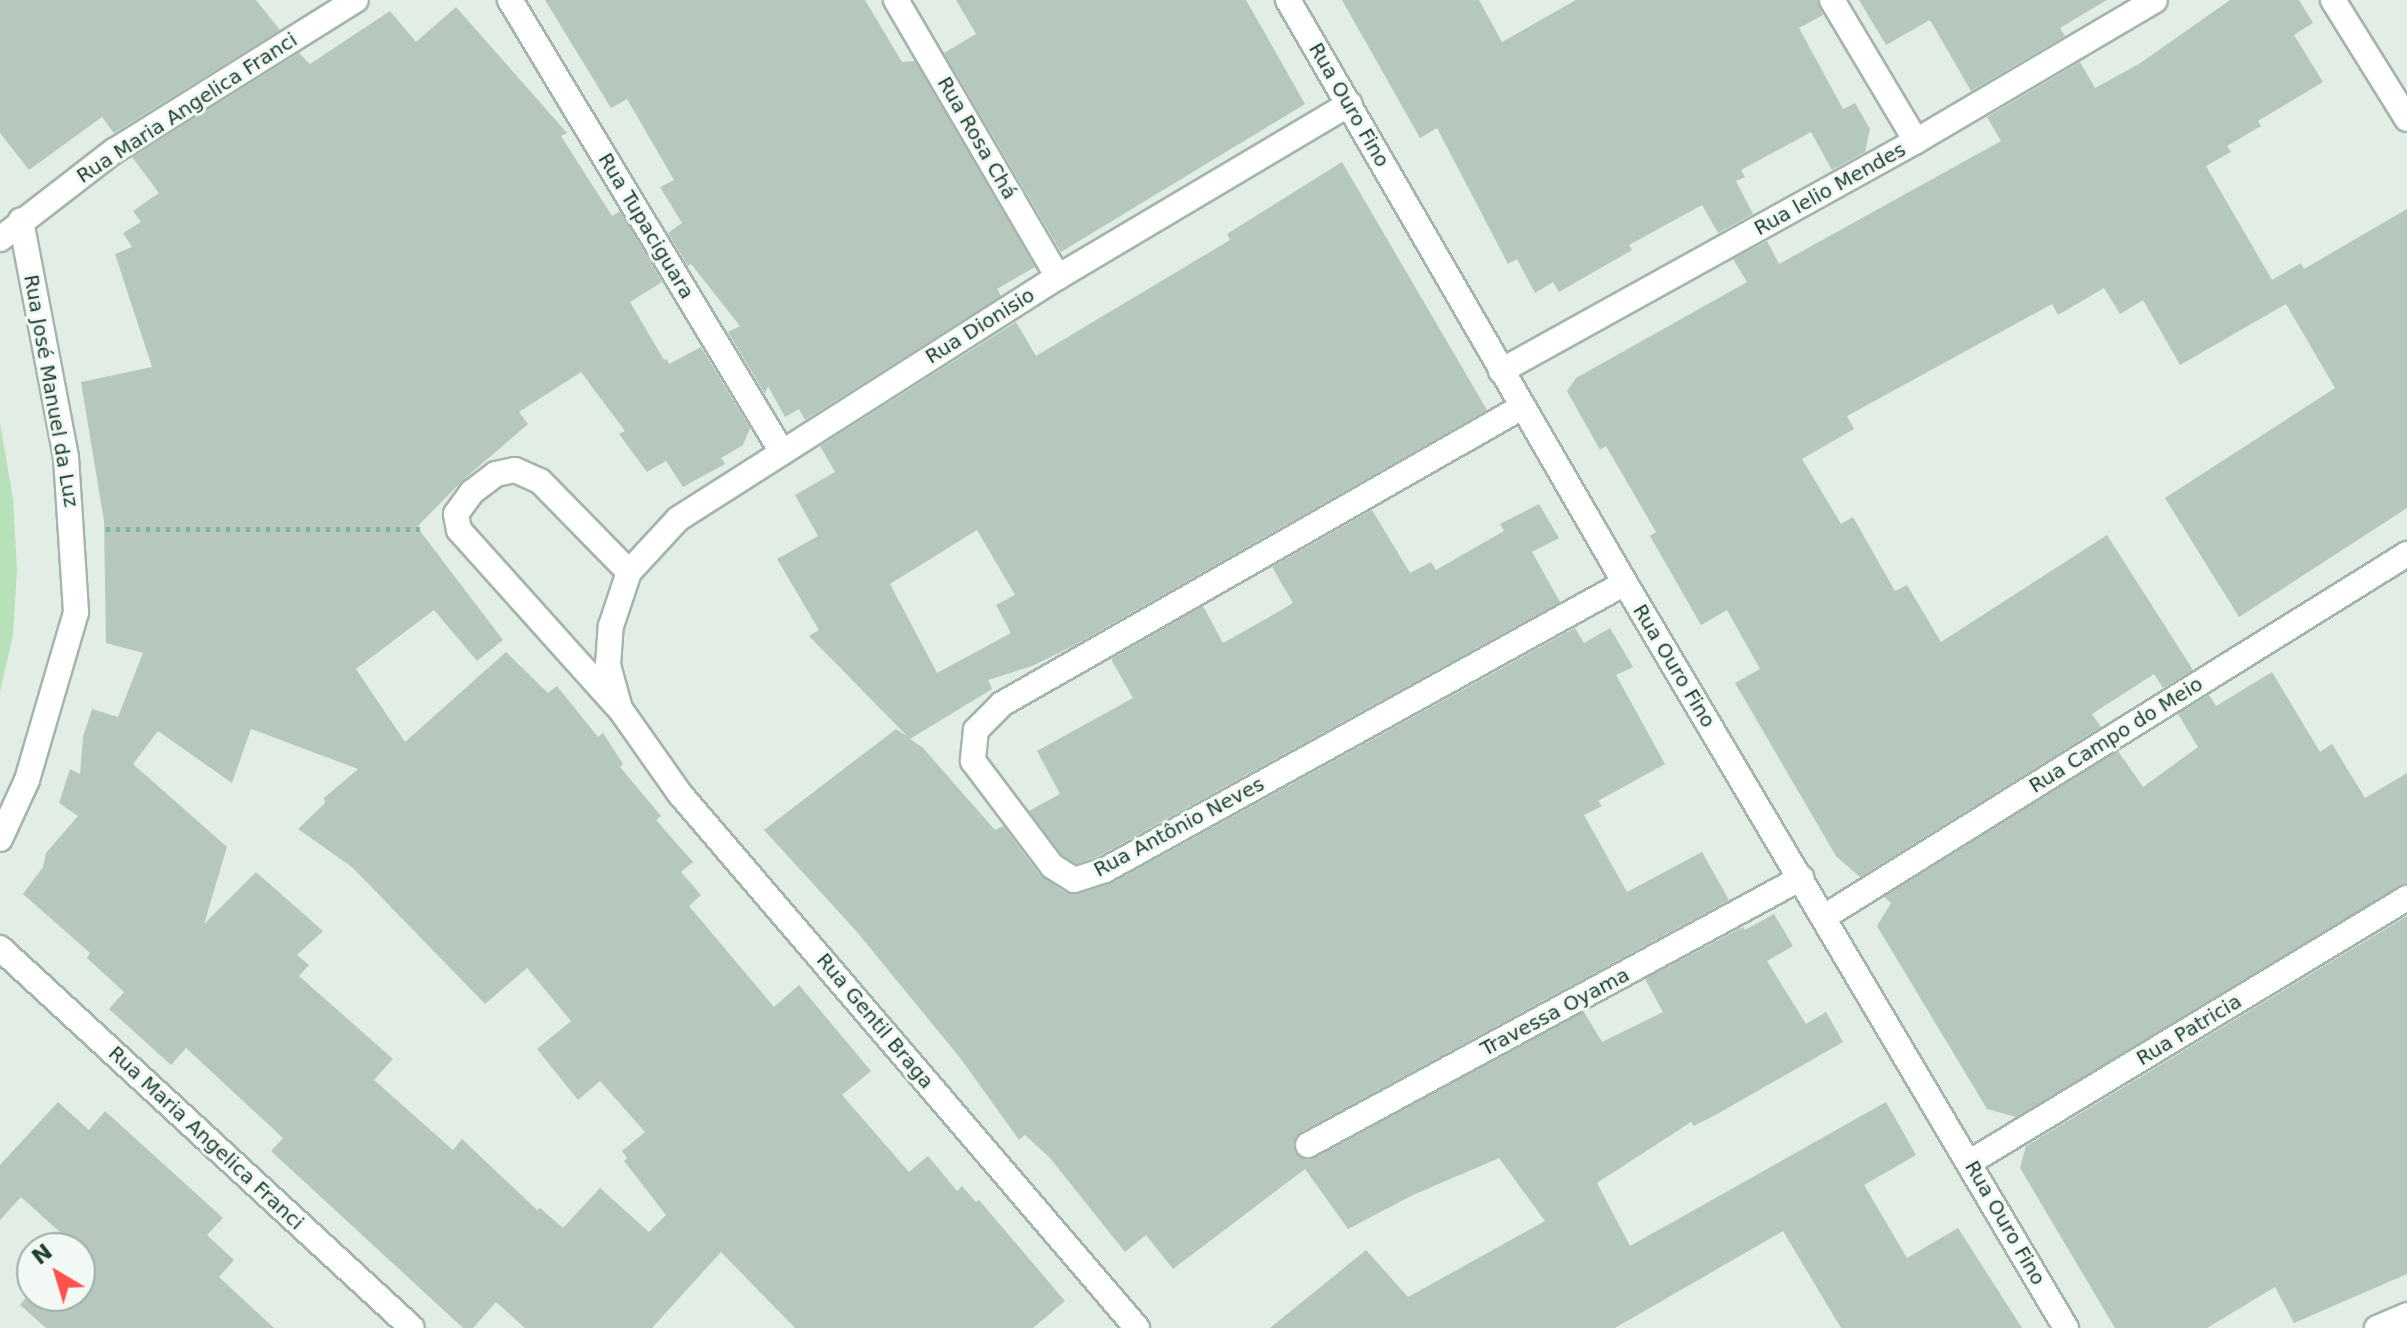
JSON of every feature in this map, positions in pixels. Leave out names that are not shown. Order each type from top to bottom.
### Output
[{"type":"street","name":"Rua Maria Angelica Franci","points":[[0,239],[114,151],[356,0]]},
{"type":"street","name":"Rua Tupaciguara","points":[[510,0],[782,452]]},
{"type":"street","name":"Rua Rosa Chá","points":[[896,0],[1058,277]]},
{"type":"street","name":"Rua Ouro Fino","points":[[1288,0],[1625,583],[2066,1328]]},
{"type":"street","points":[[1832,0],[1916,141]]},
{"type":"street","name":"Rua lelio Mendes","points":[[1501,371],[1916,141],[2155,0]]},
{"type":"street","points":[[2333,0],[2407,119]]},
{"type":"street","name":"Rua Dionisio","points":[[629,572],[678,519],[1058,277],[1349,104]]},
{"type":"street","name":"Rua José Manuel da Luz","points":[[0,839],[27,780],[76,612],[66,457],[21,220]]},
{"type":"street","name":"Rua Antônio Neves","points":[[1522,407],[1002,704],[976,730],[973,761],[1052,866],[1074,880],[1105,870],[1625,583]]},
{"type":"street","points":[[459,530],[456,514],[472,492],[496,474],[515,470],[540,481],[629,572]]},
{"type":"street","name":"Rua Gentil Braga","points":[[459,530],[620,709],[680,794],[1137,1328]]},
{"type":"street","name":"Rua Campo do Meio","points":[[1824,917],[2407,554]]},
{"type":"street","name":"Rua Gentil Braga","points":[[620,709],[608,665],[611,626],[629,572]]},
{"type":"street","name":"Travessa Oyama","points":[[1308,1145],[1801,878]]},
{"type":"street","name":"Rua Patricia","points":[[1970,1162],[2407,898]]},
{"type":"street","name":"Rua Maria Angelica Franci","points":[[0,948],[412,1328]]},
{"type":"street","points":[[2377,1328],[2407,1315]]},
{"type":"path","points":[[73,529],[459,530]]},
{"type":"green space","points":[[0,423],[13,499],[17,570],[13,635],[0,692]]},
{"type":"building","points":[[0,0],[256,0],[280,30],[114,133],[102,117],[29,170],[0,133]]},
{"type":"building","points":[[545,0],[865,0],[902,62],[915,61],[1035,267],[997,289],[1001,296],[805,420],[799,409],[785,417],[768,386],[765,394],[728,332],[740,326],[691,264],[688,266],[668,233],[682,223],[660,187],[674,180],[627,99],[611,108]]},
{"type":"building","points":[[956,0],[1246,0],[1305,104],[1061,252],[944,53],[976,34]]},
{"type":"building","points":[[1342,0],[1479,0],[1502,42],[1576,0],[1817,0],[1823,15],[1799,28],[1843,109],[1855,103],[1870,129],[1865,152],[1832,170],[1811,132],[1741,170],[1745,177],[1736,181],[1753,214],[1718,233],[1702,205],[1629,245],[1632,250],[1559,292],[1553,282],[1535,293],[1517,259],[1508,264],[1437,128],[1420,138]]},
{"type":"building","points":[[1859,0],[2107,0],[2060,28],[2065,36],[1971,91],[1930,20],[1886,45]]},
{"type":"building","points":[[2230,0],[2299,0],[2313,23],[2294,35],[2323,82],[2258,121],[2261,126],[2227,146],[2231,152],[2206,166],[2272,280],[2301,263],[2304,269],[2407,209],[2407,508],[2239,617],[2165,498],[2335,388],[2286,304],[2180,365],[2143,300],[2120,314],[2104,288],[2058,315],[2052,304],[1847,416],[1854,429],[1802,459],[1841,524],[1853,517],[1895,591],[1907,585],[1941,642],[2107,535],[2193,670],[2163,688],[2154,674],[2092,714],[2101,727],[1860,877],[1836,856],[1735,683],[1760,669],[1727,610],[1701,625],[1650,536],[1656,532],[1606,446],[1600,450],[1567,391],[1576,378],[1747,282],[1733,259],[1767,241],[1779,264],[2001,141],[1987,117],[2080,62],[2095,88],[2139,64]]},
{"type":"building","points":[[456,7],[567,133],[561,136],[612,216],[620,211],[662,282],[630,302],[664,360],[667,359],[669,364],[701,347],[750,428],[743,445],[721,458],[725,464],[683,487],[666,461],[647,472],[619,434],[625,431],[581,372],[519,412],[528,424],[463,480],[417,527],[503,640],[477,661],[434,610],[356,669],[405,742],[506,652],[548,693],[557,686],[598,737],[603,733],[623,764],[620,767],[661,816],[656,820],[693,862],[681,872],[701,895],[689,906],[774,1007],[799,985],[871,1071],[842,1095],[909,1172],[928,1156],[957,1191],[962,1186],[976,1202],[979,1200],[1065,1301],[1033,1328],[795,1328],[721,1252],[652,1328],[525,1328],[496,1302],[473,1328],[463,1328],[271,1151],[283,1138],[186,1048],[171,1065],[109,1009],[124,992],[87,958],[90,953],[23,894],[43,867],[46,853],[78,816],[59,803],[70,769],[80,774],[83,737],[92,709],[118,717],[143,653],[106,643],[104,521],[81,382],[152,367],[115,254],[132,247],[123,233],[141,222],[133,211],[159,193],[132,157],[299,53],[310,64],[390,11],[416,42]],"holes":[[[251,729],[358,769],[324,798],[325,803],[298,829],[352,867],[485,1004],[527,968],[571,1021],[537,1049],[578,1100],[600,1081],[645,1132],[622,1151],[627,1158],[624,1161],[666,1215],[649,1232],[600,1188],[563,1228],[540,1208],[537,1210],[462,1139],[453,1150],[374,1080],[393,1059],[299,976],[309,965],[297,955],[323,931],[256,872],[204,924],[227,847],[133,764],[158,731],[232,783]]]},
{"type":"building","points":[[1342,162],[1487,410],[1073,646],[1032,666],[988,680],[992,689],[910,739],[923,748],[995,830],[1003,826],[1040,875],[1066,893],[1078,894],[1112,883],[1575,628],[1584,643],[1610,628],[1633,667],[1616,675],[1665,764],[1598,801],[1602,806],[1584,815],[1627,892],[1702,852],[1729,900],[1301,1132],[1293,1144],[1295,1153],[1307,1160],[1315,1158],[1584,1012],[1602,1042],[1663,1012],[1645,979],[1774,914],[1793,946],[1767,961],[1806,1024],[1826,1012],[1843,1042],[1719,1113],[1694,1126],[1691,1122],[1597,1183],[1630,1246],[1886,1102],[1916,1155],[1864,1185],[1907,1258],[1958,1228],[2022,1328],[1841,1328],[1783,1231],[1615,1328],[1270,1328],[1366,1250],[1408,1297],[1545,1221],[1499,1158],[1413,1195],[1348,1229],[1305,1169],[1173,1269],[1146,1235],[1125,1252],[1050,1158],[1025,1135],[1019,1140],[961,1059],[857,932],[764,830],[896,729],[908,737],[809,636],[819,630],[777,559],[818,536],[795,495],[835,472],[820,446],[1016,322],[1036,356],[1230,240],[1227,234]],"holes":[[[977,530],[1015,595],[996,605],[1011,633],[937,673],[890,584]]]},
{"type":"building","points":[[1539,504],[1559,538],[1532,552],[1560,602],[1099,856],[1076,864],[1062,855],[1029,811],[1060,794],[1037,751],[1133,698],[1111,659],[1203,606],[1223,643],[1257,624],[1293,603],[1272,567],[1372,510],[1410,573],[1431,562],[1436,570],[1504,531],[1500,524]]},
{"type":"building","points":[[2272,672],[2320,752],[2332,744],[2365,798],[2407,773],[2407,883],[2016,1117],[1987,1109],[1877,926],[1891,903],[1884,897],[2118,751],[2143,787],[2198,747],[2178,714],[2209,695],[2216,706]]},
{"type":"building","points":[[2407,916],[2407,1274],[2294,1323],[2275,1287],[2207,1328],[2115,1328],[2020,1168],[2026,1146]]},
{"type":"building","points":[[58,1102],[89,1130],[105,1111],[223,1218],[207,1235],[234,1260],[219,1277],[274,1328],[46,1328],[28,1312],[96,1312],[96,1232],[60,1232],[21,1197],[0,1220],[0,1165]]}]
